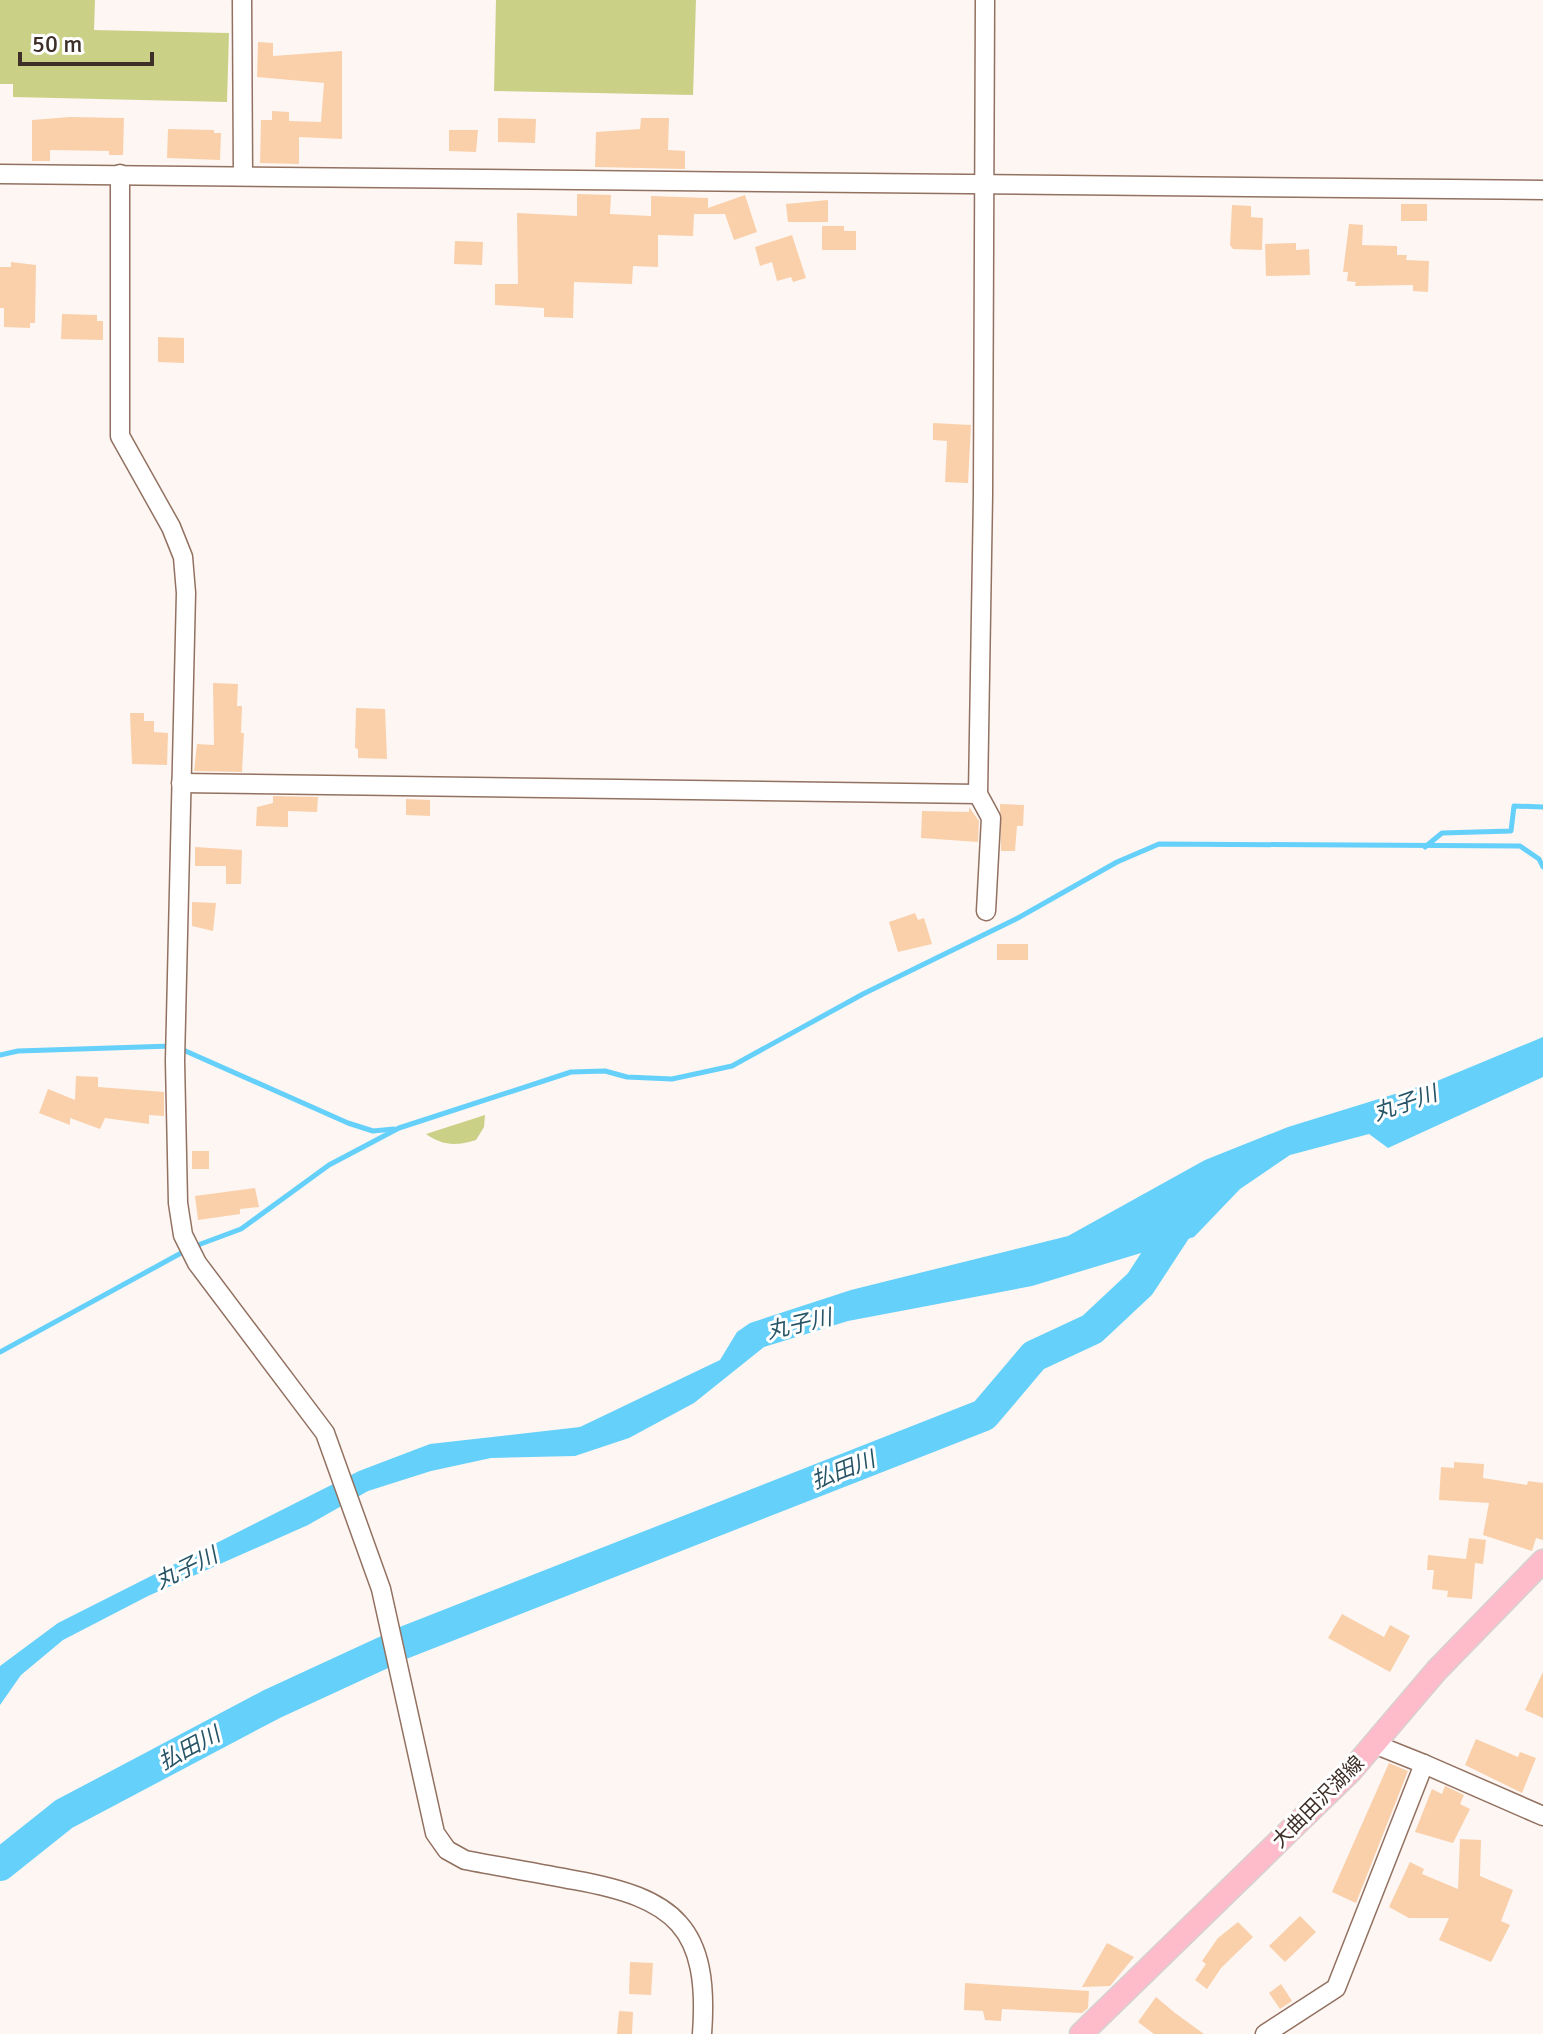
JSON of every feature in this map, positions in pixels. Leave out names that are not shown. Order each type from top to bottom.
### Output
[{"type":"main road","name":"大曲田沢湖線","points":[[1081,2034],[1351,1771],[1437,1670],[1543,1561]]},
{"type":"street","points":[[242,0],[243,176]]},
{"type":"street","points":[[985,0],[978,794],[991,818],[986,911]]},
{"type":"street","points":[[0,174],[1543,190]]},
{"type":"street","points":[[120,174],[120,436],[171,527],[183,557],[186,593],[175,1059],[178,1203],[183,1235],[197,1263],[325,1433],[381,1589],[435,1833],[447,1850],[465,1860],[611,1887],[648,1898],[671,1914],[687,1933],[700,1963],[702,2034]]},
{"type":"street","points":[[181,783],[978,794]]},
{"type":"street","points":[[1521,1582],[1543,1576]]},
{"type":"street","points":[[1374,1744],[1543,1816]]},
{"type":"street","points":[[1265,2034],[1336,1988],[1424,1764]]},
{"type":"green space","points":[[0,0],[95,0],[94,30],[229,33],[227,102],[13,97],[13,84],[0,84]]},
{"type":"green space","points":[[496,0],[696,0],[693,95],[494,91]]},
{"type":"green space","points":[[485,1115],[484,1127],[476,1140],[450,1144],[426,1134]]},
{"type":"water","name":"丸子川","points":[[1543,1037],[1543,1077],[1388,1148],[1369,1134],[1290,1155],[1240,1189],[1194,1237],[1032,1286],[848,1321],[764,1347],[694,1403],[629,1438],[575,1456],[491,1458],[431,1471],[368,1491],[308,1525],[148,1596],[63,1640],[21,1675],[0,1705],[0,1666],[58,1623],[359,1471],[430,1444],[580,1427],[720,1360],[737,1332],[750,1323],[851,1290],[1068,1236],[1205,1160],[1288,1127],[1437,1081]]},
{"type":"building","points":[[258,42],[273,43],[273,56],[342,51],[342,139],[299,137],[299,164],[260,163],[261,120],[272,120],[272,111],[289,112],[289,121],[321,122],[324,83],[257,77]]},
{"type":"building","points":[[124,118],[123,155],[109,155],[109,151],[50,150],[50,161],[32,161],[32,120]]},
{"type":"building","points":[[498,118],[536,119],[535,143],[498,142]]},
{"type":"building","points":[[641,118],[669,118],[668,150],[685,151],[685,169],[595,167],[596,132],[640,129]]},
{"type":"building","points":[[168,129],[214,130],[214,133],[221,133],[220,160],[167,158]]},
{"type":"building","points":[[449,130],[478,130],[476,152],[449,151]]},
{"type":"building","points":[[577,194],[611,195],[610,214],[651,216],[651,196],[708,198],[708,208],[745,195],[757,232],[734,240],[725,214],[694,214],[693,236],[658,235],[658,267],[633,266],[632,284],[574,282],[573,318],[544,317],[544,308],[495,305],[495,284],[518,284],[517,213],[577,216]]},
{"type":"building","points":[[828,200],[828,222],[788,222],[786,204]]},
{"type":"building","points":[[1401,204],[1427,204],[1427,221],[1401,221]]},
{"type":"building","points":[[1232,205],[1251,206],[1251,217],[1263,218],[1262,250],[1233,249],[1230,245]]},
{"type":"building","points":[[1349,224],[1363,225],[1362,245],[1397,246],[1397,255],[1407,255],[1406,260],[1429,261],[1428,292],[1413,291],[1413,285],[1355,286],[1356,282],[1347,281],[1348,272],[1343,272]]},
{"type":"building","points":[[822,226],[844,226],[844,231],[856,231],[856,250],[822,250]]},
{"type":"building","points":[[792,235],[806,278],[793,282],[791,277],[777,281],[772,262],[760,266],[755,247]]},
{"type":"building","points":[[455,241],[483,242],[482,265],[454,264]]},
{"type":"building","points":[[1296,243],[1296,250],[1309,249],[1310,275],[1266,276],[1265,244]]},
{"type":"building","points":[[11,262],[36,265],[35,323],[30,323],[30,328],[4,327],[4,308],[0,308],[0,267],[11,267]]},
{"type":"building","points":[[62,314],[97,315],[97,321],[103,321],[103,340],[61,339]]},
{"type":"building","points":[[158,337],[184,338],[184,363],[158,362]]},
{"type":"building","points":[[933,423],[971,425],[968,483],[945,482],[947,441],[933,440]]},
{"type":"building","points":[[213,683],[238,684],[237,706],[242,706],[241,733],[244,733],[242,772],[194,771],[197,744],[214,745]]},
{"type":"building","points":[[356,708],[385,709],[387,759],[358,758],[358,749],[355,748]]},
{"type":"building","points":[[130,713],[144,713],[144,721],[154,721],[154,732],[168,733],[167,765],[132,764]]},
{"type":"building","points":[[273,796],[318,797],[317,812],[288,811],[288,827],[256,826],[257,807],[273,803]]},
{"type":"building","points":[[406,799],[430,800],[430,816],[406,815]]},
{"type":"building","points":[[1000,804],[1024,805],[1023,826],[1017,826],[1015,851],[1001,851]]},
{"type":"building","points":[[969,807],[979,821],[978,842],[921,838],[922,811],[969,812]]},
{"type":"building","points":[[195,847],[242,850],[241,884],[226,884],[226,866],[195,866]]},
{"type":"building","points":[[192,902],[216,903],[213,931],[192,926]]},
{"type":"building","points":[[915,913],[918,920],[924,918],[932,944],[898,952],[889,922]]},
{"type":"building","points":[[997,944],[1028,944],[1028,960],[997,960]]},
{"type":"building","points":[[76,1076],[98,1077],[98,1087],[164,1092],[164,1116],[149,1115],[149,1124],[105,1118],[100,1129],[70,1118],[70,1125],[39,1113],[48,1089],[75,1100]]},
{"type":"building","points":[[192,1151],[209,1151],[209,1169],[192,1169]]},
{"type":"building","points":[[255,1188],[259,1207],[240,1209],[240,1214],[198,1220],[195,1196]]},
{"type":"building","points":[[1454,1462],[1484,1464],[1483,1478],[1527,1485],[1528,1481],[1543,1483],[1543,1540],[1536,1538],[1532,1551],[1483,1535],[1489,1503],[1439,1500],[1441,1467],[1454,1468]]},
{"type":"building","points":[[1469,1538],[1486,1540],[1483,1564],[1475,1563],[1472,1599],[1447,1597],[1448,1591],[1432,1589],[1434,1570],[1427,1570],[1428,1555],[1466,1559]]},
{"type":"building","points":[[1342,1614],[1384,1637],[1390,1625],[1410,1636],[1390,1672],[1328,1638]]},
{"type":"building","points":[[1543,1672],[1543,1718],[1525,1710]]},
{"type":"building","points":[[1476,1739],[1518,1757],[1520,1752],[1536,1758],[1522,1793],[1465,1765]]},
{"type":"building","points":[[1389,1763],[1408,1771],[1356,1903],[1332,1892]]},
{"type":"building","points":[[1445,1786],[1464,1795],[1460,1804],[1470,1809],[1453,1843],[1415,1832],[1432,1789],[1442,1794]]},
{"type":"building","points":[[1460,1839],[1481,1840],[1480,1876],[1513,1890],[1501,1921],[1510,1925],[1491,1962],[1439,1940],[1449,1918],[1409,1918],[1389,1907],[1410,1862],[1424,1869],[1422,1874],[1458,1889]]},
{"type":"building","points":[[1300,1916],[1316,1932],[1285,1962],[1269,1946]]},
{"type":"building","points":[[1238,1922],[1253,1937],[1221,1968],[1207,1989],[1195,1980],[1206,1964],[1202,1961],[1218,1938]]},
{"type":"building","points":[[1107,1943],[1134,1957],[1110,1986],[1082,1987]]},
{"type":"building","points":[[630,1962],[653,1963],[651,1995],[629,1994]]},
{"type":"building","points":[[965,1983],[1089,1991],[1088,2008],[1082,2013],[1002,2009],[1001,2021],[985,2020],[983,2011],[964,2010]]},
{"type":"building","points":[[1281,1984],[1292,2001],[1280,2009],[1269,1993]]},
{"type":"building","points":[[1156,1997],[1204,2034],[1154,2034],[1138,2022]]},
{"type":"building","points":[[619,2011],[633,2012],[632,2034],[617,2034]]},
{"type":"waterway","points":[[1425,847],[1442,833],[1511,831],[1514,806],[1543,807]]},
{"type":"waterway","points":[[198,1245],[241,1229],[329,1165],[399,1128],[571,1072],[605,1071],[627,1077],[672,1079],[732,1066],[863,994],[1016,919],[1117,862],[1159,844],[1520,846],[1539,859],[1543,867]]},
{"type":"waterway","points":[[0,1055],[18,1051],[172,1046]]},
{"type":"waterway","points":[[181,1049],[348,1123],[373,1131],[394,1129]]},
{"type":"waterway","name":"払田川","points":[[403,1643],[984,1415],[1034,1356],[1092,1329],[1140,1284],[1189,1209]]},
{"type":"waterway","points":[[0,1352],[183,1252]]},
{"type":"waterway","name":"払田川","points":[[0,1865],[64,1814],[272,1704],[389,1650]]}]
